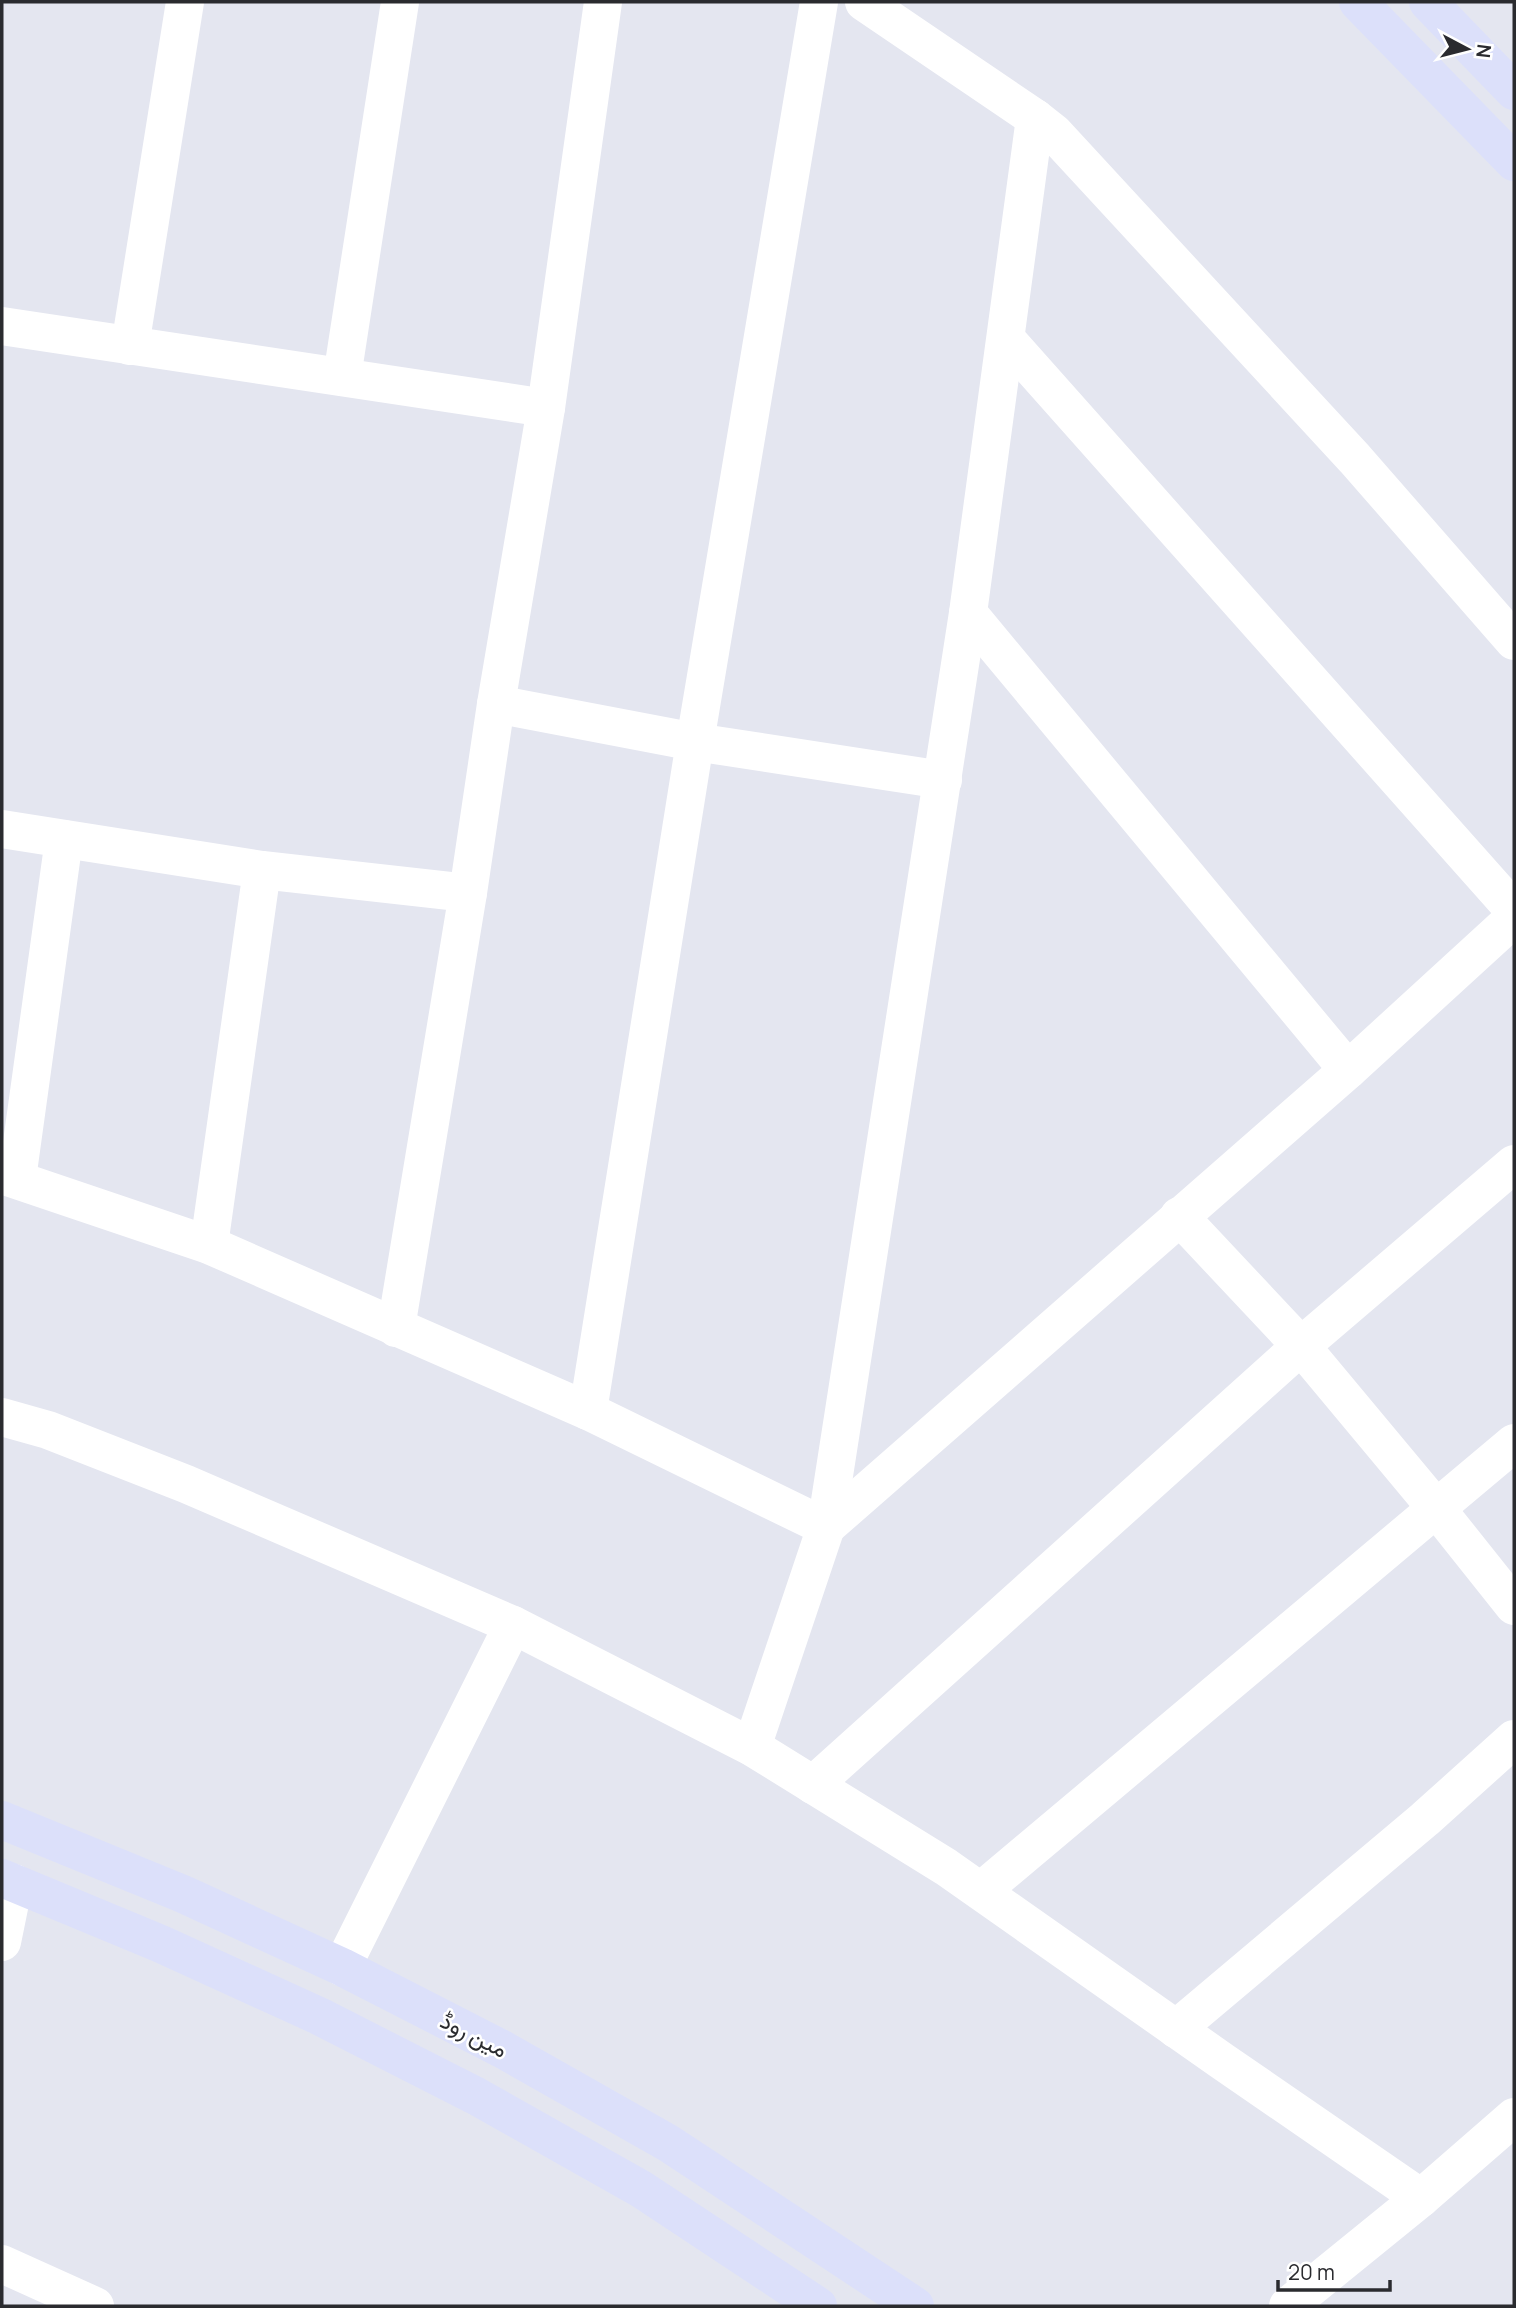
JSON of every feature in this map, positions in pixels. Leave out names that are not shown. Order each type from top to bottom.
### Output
[{"type":"main road","points":[[1358,2],[1514,162]]},
{"type":"main road","points":[[1428,2],[1512,86]]},
{"type":"main road","name":"مین روڈ","points":[[2,1821],[183,1894],[342,1967],[502,2049],[668,2143],[915,2306]]},
{"type":"main road","points":[[8,1881],[161,1944],[283,1999],[476,2096],[641,2189],[818,2306]]},
{"type":"street","points":[[130,346],[185,2]]},
{"type":"street","points":[[342,377],[400,2]]},
{"type":"street","points":[[396,1328],[468,893],[495,704],[546,408],[603,2]]},
{"type":"street","points":[[588,1411],[695,742],[819,2]]},
{"type":"street","points":[[864,2],[1054,133],[1345,449],[1514,641]]},
{"type":"street","points":[[751,1747],[826,1527],[968,613],[1035,118]]},
{"type":"street","points":[[2,326],[546,408]]},
{"type":"street","points":[[1006,339],[1514,910]]},
{"type":"street","points":[[968,613],[1348,1070]]},
{"type":"street","points":[[495,704],[695,742],[943,780]]},
{"type":"street","points":[[2,829],[262,870],[468,893]]},
{"type":"street","points":[[64,839],[9,1177],[209,1245],[588,1411],[826,1527]]},
{"type":"street","points":[[209,1245],[262,870]]},
{"type":"street","points":[[826,1527],[1348,1070],[1514,918]]},
{"type":"street","points":[[813,1785],[1301,1346],[1514,1164]]},
{"type":"street","points":[[1179,1216],[1301,1346],[1514,1606]]},
{"type":"street","points":[[2,1417],[48,1430],[186,1484],[513,1625],[751,1747],[946,1867],[1421,2198]]},
{"type":"street","points":[[981,1891],[1514,1443]]},
{"type":"street","points":[[342,1967],[513,1625]]},
{"type":"street","points":[[1176,2029],[1425,1819],[1514,1739]]},
{"type":"street","points":[[2,1942],[8,1881]]},
{"type":"street","points":[[1288,2306],[1421,2198],[1514,2117]]},
{"type":"street","points":[[2,2264],[95,2306]]}]
